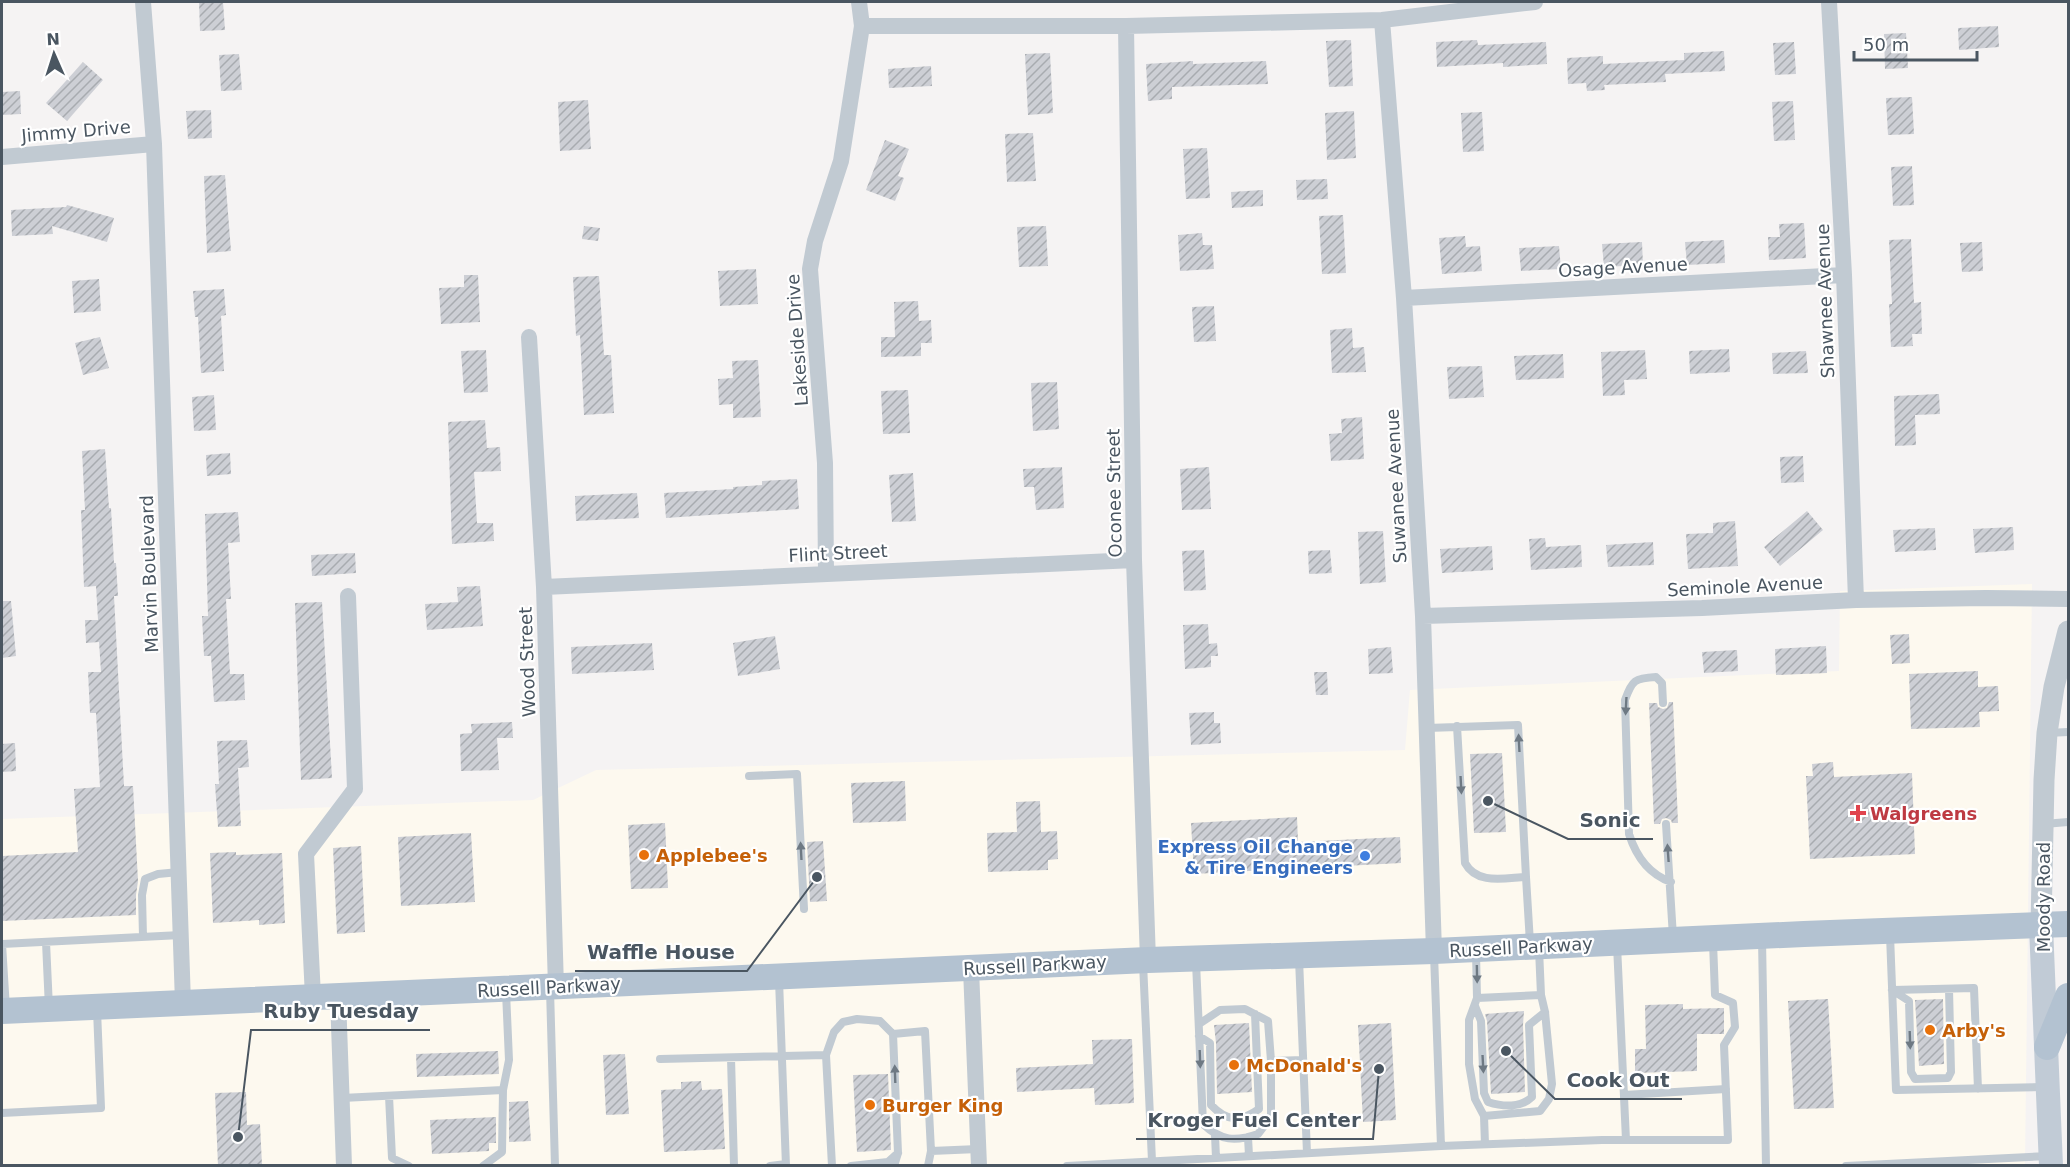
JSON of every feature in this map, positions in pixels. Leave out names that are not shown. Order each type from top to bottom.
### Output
[{"type":"main road","name":"Russell Parkway","points":[[4,1011],[1145,960],[1434,951],[2068,924]]},
{"type":"main road","name":"Moody Road","points":[[2041,926],[2051,1160]]},
{"type":"main road","points":[[2047,1047],[2068,996]]},
{"type":"street","name":"Marvin Boulevard","points":[[143,2],[154,144],[183,1003]]},
{"type":"street","name":"Lakeside Drive","points":[[826,573],[825,463],[810,269],[815,241],[841,161],[862,26],[859,2]]},
{"type":"street","points":[[862,26],[1126,26],[1382,20],[1536,2]]},
{"type":"street","name":"Shawnee Avenue","points":[[1829,2],[1844,275],[1856,600]]},
{"type":"street","name":"Suwanee Avenue","points":[[1382,20],[1404,298],[1423,616],[1434,951]]},
{"type":"street","name":"Oconee Street","points":[[1126,26],[1134,560],[1145,960]]},
{"type":"street","name":"Jimmy Drive","points":[[2,157],[154,144]]},
{"type":"street","name":"Osage Avenue","points":[[1404,298],[1844,275]]},
{"type":"street","name":"Wood Street","points":[[529,337],[544,587],[553,987]]},
{"type":"street","name":"Flint Street","points":[[544,587],[1134,560]]},
{"type":"street","points":[[344,1166],[342,1098],[325,997],[306,854],[355,789],[348,596]]},
{"type":"street","name":"Seminole Avenue","points":[[1423,616],[1702,608],[1856,600],[2068,599]]},
{"type":"street","name":"Moody Road","points":[[2041,926],[2047,733],[2068,631]]},
{"type":"street","points":[[971,969],[979,1157]]},
{"type":"lane","points":[[1663,703],[1662,683],[1656,677],[1640,678],[1634,682],[1625,700],[1629,834],[1634,849],[1644,863],[1659,878],[1671,882]]},
{"type":"lane","points":[[1426,728],[1518,725],[1526,877],[1545,1012],[1552,1084],[1549,1099],[1540,1111],[1484,1116]]},
{"type":"lane","points":[[1457,726],[1465,863],[1477,876],[1490,879],[1526,877]]},
{"type":"lane","points":[[2047,733],[2068,732]]},
{"type":"lane","points":[[749,776],[797,774],[804,909]]},
{"type":"lane","points":[[2043,824],[2068,822]]},
{"type":"lane","points":[[1666,824],[1673,940]]},
{"type":"lane","points":[[144,937],[142,895],[145,879],[158,874],[179,872]]},
{"type":"lane","points":[[1890,931],[1896,1090],[2049,1087]]},
{"type":"lane","points":[[4,1011],[2,944],[181,935]]},
{"type":"lane","points":[[1761,936],[1767,1166]]},
{"type":"lane","points":[[1067,1166],[1485,1144],[1728,1140],[1724,1045],[1735,1027],[1733,1003],[1715,995],[1712,938]]},
{"type":"lane","points":[[46,942],[49,1009]]},
{"type":"lane","points":[[1617,943],[1626,1140]]},
{"type":"lane","points":[[1476,949],[1476,1002],[1481,1021],[1484,1093],[1488,1102],[1500,1106],[1526,1104],[1532,1097],[1529,1025],[1545,1012]]},
{"type":"lane","points":[[1434,951],[1441,1146]]},
{"type":"lane","points":[[1299,955],[1307,1153]]},
{"type":"lane","points":[[1196,958],[1203,1124],[1215,1135],[1235,1140],[1258,1134],[1271,1117],[1268,1021],[1245,1010],[1220,1010],[1199,1024]]},
{"type":"lane","points":[[1145,960],[1152,1161]]},
{"type":"lane","points":[[770,1166],[786,1165],[779,977]]},
{"type":"lane","points":[[553,987],[555,1166]]},
{"type":"lane","points":[[1893,990],[1974,988],[1978,1089]]},
{"type":"lane","points":[[483,1166],[502,1152],[503,1090],[509,1060],[506,989]]},
{"type":"lane","points":[[1893,990],[1909,1001],[1911,1072],[1915,1079],[1948,1078],[1951,1072],[1949,989]]},
{"type":"lane","points":[[1476,1002],[1541,995]]},
{"type":"lane","points":[[1476,1002],[1469,1020],[1469,1064],[1475,1099],[1484,1116],[1485,1144]]},
{"type":"lane","points":[[2,1113],[101,1108],[97,1007]]},
{"type":"lane","points":[[1199,1036],[1210,1043],[1211,1105],[1219,1113],[1235,1119],[1248,1117],[1259,1109],[1255,1014]]},
{"type":"lane","points":[[832,1166],[826,1055],[834,1032],[843,1022],[856,1019],[880,1021],[893,1034],[898,1153],[894,1166]]},
{"type":"lane","points":[[893,1034],[926,1031],[931,1150],[928,1166]]},
{"type":"lane","points":[[660,1059],[826,1055]]},
{"type":"lane","points":[[731,1058],[734,1166]]},
{"type":"lane","points":[[1271,1061],[1303,1060]]},
{"type":"lane","points":[[1624,1095],[1726,1089]]},
{"type":"lane","points":[[342,1098],[503,1090]]},
{"type":"lane","points":[[389,1096],[392,1158],[409,1166]]},
{"type":"lane","points":[[1215,1135],[1216,1158]]},
{"type":"lane","points":[[1248,1137],[1249,1156]]},
{"type":"lane","points":[[931,1150],[979,1157]]},
{"type":"lane","points":[[851,1166],[888,1162],[898,1153]]},
{"type":"lane","points":[[1846,1166],[2051,1160]]},
{"type":"shaded area","points":[[2032,584],[2025,1165],[2,1165],[2,819],[533,800],[596,770],[1405,750],[1410,690],[1839,671],[1840,591]]},
{"type":"building","points":[[199,2],[223,2],[225,30],[200,31]]},
{"type":"building","points":[[1998,26],[1999,47],[1959,50],[1958,28]]},
{"type":"building","points":[[1906,33],[1908,68],[1885,69],[1884,34]]},
{"type":"building","points":[[1351,40],[1353,86],[1329,87],[1326,41]]},
{"type":"building","points":[[1477,40],[1478,45],[1546,42],[1547,64],[1503,67],[1503,63],[1437,67],[1436,42]]},
{"type":"building","points":[[1794,42],[1796,74],[1775,75],[1773,43]]},
{"type":"building","points":[[1724,51],[1725,71],[1665,74],[1666,82],[1604,85],[1605,90],[1587,91],[1586,83],[1568,84],[1567,58],[1603,56],[1603,64],[1684,60],[1684,53]]},
{"type":"building","points":[[1050,53],[1053,113],[1028,115],[1025,54]]},
{"type":"building","points":[[239,54],[242,90],[221,91],[219,55]]},
{"type":"building","points":[[1193,61],[1193,64],[1266,61],[1268,84],[1172,87],[1172,99],[1148,101],[1146,64]]},
{"type":"building","points":[[83,62],[103,80],[67,121],[46,103]]},
{"type":"building","points":[[931,66],[932,86],[889,88],[888,69]]},
{"type":"building","points":[[20,91],[21,114],[2,115],[2,92]]},
{"type":"building","points":[[1912,97],[1914,134],[1888,135],[1886,98]]},
{"type":"building","points":[[588,100],[591,149],[560,151],[558,102]]},
{"type":"building","points":[[1793,101],[1795,140],[1774,141],[1772,102]]},
{"type":"building","points":[[211,110],[212,138],[188,139],[186,111]]},
{"type":"building","points":[[1354,111],[1356,158],[1327,160],[1325,113]]},
{"type":"building","points":[[1482,112],[1484,151],[1463,152],[1461,113]]},
{"type":"building","points":[[1033,133],[1036,181],[1007,182],[1005,134]]},
{"type":"building","points":[[885,140],[909,149],[898,176],[904,178],[895,201],[866,190]]},
{"type":"building","points":[[1207,148],[1210,198],[1186,199],[1183,149]]},
{"type":"building","points":[[1912,166],[1914,205],[1893,206],[1891,167]]},
{"type":"building","points":[[225,175],[231,251],[207,253],[204,176]]},
{"type":"building","points":[[1327,179],[1328,199],[1297,200],[1296,180]]},
{"type":"building","points":[[1263,190],[1263,206],[1232,208],[1231,192]]},
{"type":"building","points":[[67,205],[114,218],[107,242],[52,226],[53,234],[12,236],[11,210],[66,207]]},
{"type":"building","points":[[1343,215],[1346,273],[1322,274],[1319,216]]},
{"type":"building","points":[[1804,223],[1806,258],[1769,260],[1768,237],[1780,237],[1779,224]]},
{"type":"building","points":[[584,226],[600,228],[598,241],[582,239]]},
{"type":"building","points":[[1046,226],[1048,266],[1019,267],[1017,227]]},
{"type":"building","points":[[1202,233],[1203,245],[1212,245],[1214,269],[1180,271],[1178,235]]},
{"type":"building","points":[[1465,236],[1466,247],[1480,246],[1482,271],[1442,274],[1439,238]]},
{"type":"building","points":[[1911,239],[1914,303],[1921,302],[1922,334],[1912,334],[1913,346],[1891,347],[1889,304],[1892,304],[1889,240]]},
{"type":"building","points":[[1724,240],[1725,263],[1687,265],[1685,242]]},
{"type":"building","points":[[1642,242],[1643,265],[1604,267],[1602,244]]},
{"type":"building","points":[[1982,242],[1983,271],[1962,272],[1960,243]]},
{"type":"building","points":[[1559,246],[1561,269],[1521,271],[1519,248]]},
{"type":"building","points":[[756,269],[758,304],[720,306],[718,271]]},
{"type":"building","points":[[464,275],[478,275],[480,322],[441,324],[439,288],[464,287]]},
{"type":"building","points":[[599,276],[604,355],[611,355],[614,413],[584,415],[580,335],[576,336],[573,277]]},
{"type":"building","points":[[99,279],[101,311],[74,313],[72,281]]},
{"type":"building","points":[[224,289],[226,315],[221,316],[224,371],[201,373],[198,317],[195,317],[193,291]]},
{"type":"building","points":[[918,301],[919,321],[931,320],[932,343],[921,343],[921,356],[881,357],[881,337],[895,337],[894,302]]},
{"type":"building","points":[[1214,306],[1216,341],[1194,342],[1192,307]]},
{"type":"building","points":[[1352,328],[1353,348],[1364,347],[1366,372],[1332,373],[1330,330]]},
{"type":"building","points":[[100,337],[109,368],[83,375],[75,343]]},
{"type":"building","points":[[1729,349],[1730,372],[1690,374],[1689,351]]},
{"type":"building","points":[[486,350],[488,392],[464,393],[461,351]]},
{"type":"building","points":[[1645,350],[1647,379],[1624,380],[1625,395],[1603,396],[1601,352]]},
{"type":"building","points":[[1806,351],[1808,373],[1773,374],[1772,353]]},
{"type":"building","points":[[1563,354],[1564,378],[1516,380],[1514,356]]},
{"type":"building","points":[[758,360],[761,417],[733,418],[733,404],[719,405],[718,379],[733,378],[732,361]]},
{"type":"building","points":[[1482,366],[1484,397],[1449,399],[1447,367]]},
{"type":"building","points":[[1057,382],[1059,429],[1033,431],[1031,383]]},
{"type":"building","points":[[908,390],[910,433],[883,434],[881,391]]},
{"type":"building","points":[[1939,394],[1940,414],[1915,415],[1916,445],[1895,446],[1894,396]]},
{"type":"building","points":[[214,395],[216,430],[194,431],[192,397]]},
{"type":"building","points":[[1362,417],[1364,459],[1331,461],[1329,434],[1342,433],[1341,419]]},
{"type":"building","points":[[485,420],[487,448],[500,447],[501,471],[474,472],[477,523],[493,523],[494,541],[452,544],[448,422]]},
{"type":"building","points":[[105,449],[118,596],[114,596],[124,786],[133,786],[138,881],[136,915],[2,921],[2,856],[78,852],[74,789],[100,787],[96,713],[90,713],[88,672],[101,672],[99,642],[86,643],[85,620],[98,620],[96,586],[84,587],[81,510],[85,510],[82,451]]},
{"type":"building","points":[[230,453],[231,474],[207,476],[206,455]]},
{"type":"building","points":[[1803,456],[1804,482],[1781,483],[1780,457]]},
{"type":"building","points":[[1062,467],[1064,508],[1036,510],[1034,487],[1024,487],[1023,469]]},
{"type":"building","points":[[1209,467],[1211,509],[1182,510],[1180,469]]},
{"type":"building","points":[[913,473],[916,521],[892,522],[889,475]]},
{"type":"building","points":[[797,479],[799,509],[666,518],[664,493],[733,489],[733,487],[762,485],[762,481]]},
{"type":"building","points":[[637,493],[639,518],[576,521],[575,496]]},
{"type":"building","points":[[1807,511],[1823,530],[1780,566],[1764,547]]},
{"type":"building","points":[[238,512],[240,542],[228,543],[231,599],[226,599],[230,674],[244,674],[245,700],[214,702],[211,656],[204,656],[202,616],[208,616],[205,514]]},
{"type":"building","points":[[1735,521],[1738,566],[1688,569],[1686,534],[1713,533],[1713,523]]},
{"type":"building","points":[[2013,527],[2014,550],[1975,553],[1973,529]]},
{"type":"building","points":[[1935,528],[1936,550],[1895,552],[1893,530]]},
{"type":"building","points":[[1383,531],[1386,582],[1360,584],[1358,532]]},
{"type":"building","points":[[1545,538],[1546,547],[1581,545],[1582,567],[1531,570],[1529,539]]},
{"type":"building","points":[[1653,542],[1654,565],[1608,567],[1606,545]]},
{"type":"building","points":[[1492,546],[1493,570],[1442,573],[1440,549]]},
{"type":"building","points":[[1204,550],[1206,590],[1184,591],[1182,551]]},
{"type":"building","points":[[1330,550],[1332,573],[1309,574],[1308,551]]},
{"type":"building","points":[[355,553],[356,573],[312,576],[311,555]]},
{"type":"building","points":[[480,586],[483,626],[427,630],[425,604],[458,602],[457,587]]},
{"type":"building","points":[[2,601],[11,601],[16,656],[2,658]]},
{"type":"building","points":[[322,602],[332,778],[301,780],[295,603]]},
{"type":"building","points":[[1208,624],[1209,644],[1217,643],[1218,656],[1211,656],[1211,667],[1185,669],[1183,625]]},
{"type":"building","points":[[1909,634],[1910,663],[1892,664],[1890,635]]},
{"type":"building","points":[[775,636],[780,669],[738,676],[733,643]]},
{"type":"building","points":[[652,643],[654,670],[572,674],[571,647]]},
{"type":"building","points":[[1826,646],[1827,673],[1776,675],[1775,649]]},
{"type":"building","points":[[1391,647],[1393,673],[1369,674],[1368,649]]},
{"type":"building","points":[[1737,650],[1738,671],[1704,673],[1702,652]]},
{"type":"building","points":[[1978,671],[1978,687],[1998,686],[1999,711],[1979,712],[1980,727],[1911,729],[1909,674]]},
{"type":"building","points":[[1314,672],[1327,672],[1328,695],[1316,695]]},
{"type":"building","points":[[1669,702],[1673,702],[1678,823],[1672,823],[1666,818],[1662,819],[1660,824],[1654,824],[1649,703],[1657,703],[1658,707],[1663,709],[1667,708]]},
{"type":"building","points":[[1214,712],[1214,723],[1220,723],[1221,743],[1191,745],[1189,713]]},
{"type":"building","points":[[512,722],[513,738],[497,738],[499,770],[461,771],[460,734],[472,733],[471,724]]},
{"type":"building","points":[[247,740],[249,767],[238,768],[241,826],[218,827],[215,784],[219,784],[217,741]]},
{"type":"building","points":[[15,743],[16,771],[2,772],[2,744]]},
{"type":"building","points":[[1502,753],[1506,832],[1474,833],[1470,754]]},
{"type":"building","points":[[1833,762],[1834,777],[1912,773],[1915,854],[1810,859],[1806,776],[1813,776],[1812,764]]},
{"type":"building","points":[[905,781],[906,821],[853,823],[851,783]]},
{"type":"building","points":[[1040,801],[1041,832],[1057,831],[1058,859],[1048,860],[1048,870],[988,872],[987,833],[1017,832],[1016,802]]},
{"type":"building","points":[[1297,817],[1298,842],[1400,837],[1401,863],[1194,874],[1191,823]]},
{"type":"building","points":[[665,823],[668,888],[631,889],[628,825]]},
{"type":"building","points":[[471,833],[475,902],[401,906],[398,837]]},
{"type":"building","points":[[823,841],[827,901],[810,902],[807,842]]},
{"type":"building","points":[[361,846],[365,932],[337,934],[333,848]]},
{"type":"building","points":[[236,852],[236,855],[282,853],[285,923],[259,925],[259,920],[213,923],[210,853]]},
{"type":"building","points":[[1828,999],[1834,1108],[1794,1109],[1788,1001]]},
{"type":"building","points":[[1943,999],[1944,1064],[1919,1066],[1915,1000]]},
{"type":"building","points":[[1683,1004],[1683,1009],[1724,1008],[1724,1034],[1697,1034],[1697,1071],[1635,1073],[1635,1049],[1646,1049],[1645,1005]]},
{"type":"building","points":[[1524,1011],[1525,1092],[1491,1094],[1485,1014]]},
{"type":"building","points":[[1249,1023],[1252,1092],[1217,1094],[1214,1025]]},
{"type":"building","points":[[1391,1023],[1396,1120],[1363,1122],[1358,1025]]},
{"type":"building","points":[[1132,1039],[1134,1103],[1095,1105],[1094,1088],[1017,1092],[1016,1068],[1093,1064],[1092,1040]]},
{"type":"building","points":[[498,1051],[499,1074],[417,1077],[416,1054]]},
{"type":"building","points":[[625,1054],[629,1114],[606,1115],[603,1055]]},
{"type":"building","points":[[888,1074],[891,1150],[857,1152],[853,1075]]},
{"type":"building","points":[[701,1081],[702,1090],[722,1089],[725,1149],[664,1152],[661,1090],[681,1089],[681,1082]]},
{"type":"building","points":[[246,1092],[247,1125],[260,1124],[262,1165],[218,1166],[215,1093]]},
{"type":"building","points":[[528,1101],[531,1141],[509,1142],[509,1102]]},
{"type":"building","points":[[496,1117],[496,1143],[489,1143],[489,1151],[432,1154],[430,1120]]},
{"type":"place","name":"Sonic","points":[[1488,801]]},
{"type":"place","name":"Walgreens","points":[[1858,813]]},
{"type":"place","name":"Applebee's","points":[[644,855]]},
{"type":"place","name":"Express Oil Change & Tire Engineers","points":[[1365,856]]},
{"type":"place","name":"Waffle House","points":[[817,877]]},
{"type":"place","name":"Arby's","points":[[1930,1030]]},
{"type":"place","name":"Cook Out","points":[[1506,1051]]},
{"type":"place","name":"McDonald's","points":[[1234,1065]]},
{"type":"place","name":"Kroger Fuel Center","points":[[1379,1069]]},
{"type":"place","name":"Burger King","points":[[870,1105]]},
{"type":"place","name":"Ruby Tuesday","points":[[238,1137]]}]
